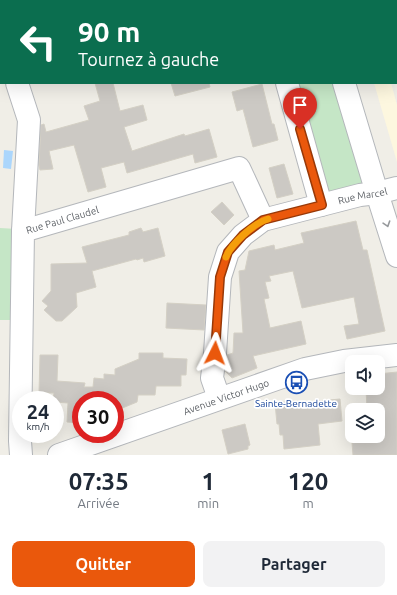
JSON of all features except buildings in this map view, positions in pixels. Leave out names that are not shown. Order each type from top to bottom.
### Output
[{"type":"street","points":[[17,84],[29,120],[23,231]]},
{"type":"street","points":[[287,84],[322,205]]},
{"type":"street","points":[[344,84],[387,190],[397,256]]},
{"type":"street","name":"Rue Paul Claudel","points":[[21,455],[23,231],[239,168],[263,220]]},
{"type":"street","name":"Rue Marcel","points":[[219,398],[212,378],[220,277],[228,252],[243,235],[263,220],[360,195],[387,190]]},
{"type":"street","name":"Avenue Victor Hugo","points":[[59,455],[305,369],[344,361],[397,355]]},
{"type":"shaded area","points":[[374,84],[391,84],[397,105],[397,162]]},
{"type":"green space","points":[[293,84],[342,84],[371,183],[325,196]]},
{"type":"green space","points":[[0,228],[17,229],[13,320],[0,320]]},
{"type":"water","points":[[4,150],[13,151],[11,169],[3,168]]},
{"type":"slow traffic","points":[[226,257],[228,252],[243,235],[263,220],[268,219]]},
{"type":"place","name":"Sainte-Bernadette","points":[[296,383]]},
{"type":"route","points":[[215,353],[220,277],[228,252],[243,235],[263,220],[322,205],[300,129]]}]
